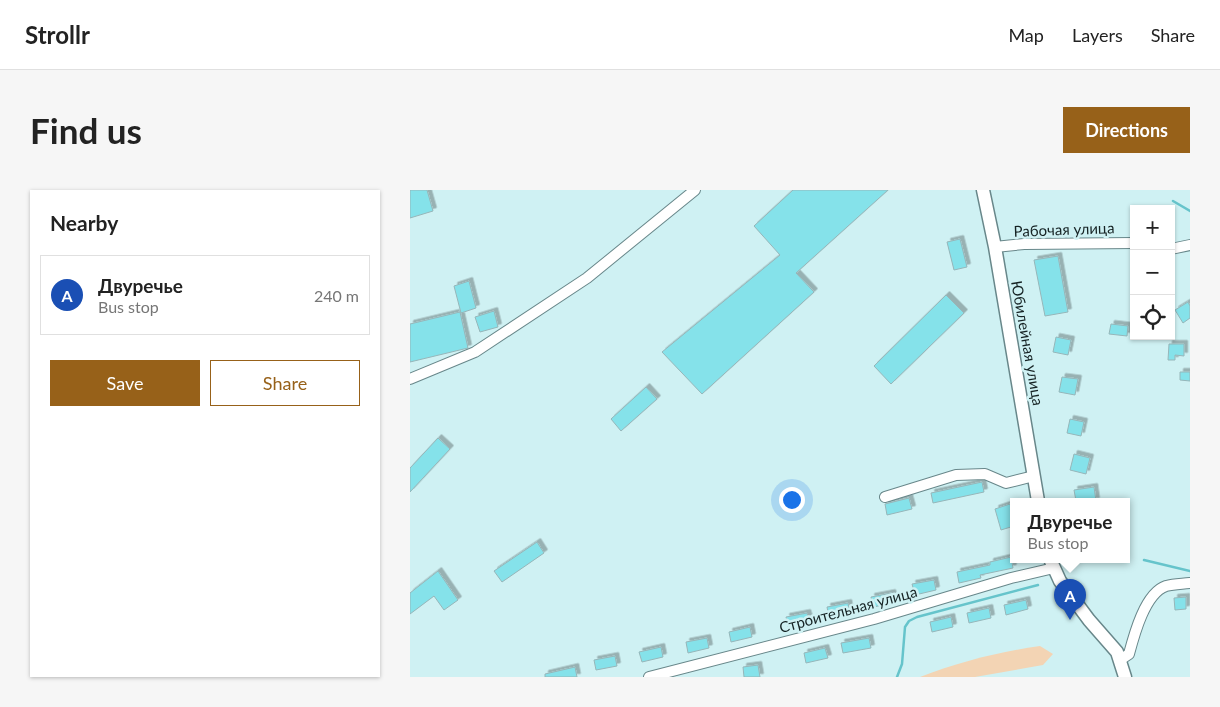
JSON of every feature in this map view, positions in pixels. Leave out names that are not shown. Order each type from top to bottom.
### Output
[{"type":"main road","name":"Юбилейная улица","points":[[982,190],[995,247],[1038,498]]},
{"type":"main road","points":[[1052,564],[1060,581],[1089,620],[1117,652],[1125,677]]},
{"type":"street","points":[[410,379],[475,352],[491,342],[587,278],[696,190]]},
{"type":"street","name":"Рабочая улица","points":[[995,247],[1043,244],[1130,243]]},
{"type":"street","points":[[1175,248],[1190,245]]},
{"type":"street","points":[[885,497],[956,475],[985,474],[1006,483],[1034,476]]},
{"type":"street","name":"Строительная улица","points":[[649,677],[874,619],[1052,564]]},
{"type":"street","points":[[1120,660],[1129,654],[1139,623],[1152,597],[1165,587],[1190,583]]},
{"type":"shaded area","points":[[1040,646],[1053,654],[1043,665],[975,677],[920,677],[979,658]]},
{"type":"building","points":[[410,190],[427,190],[433,211],[410,218]]},
{"type":"building","points":[[793,190],[888,190],[796,273],[814,292],[702,394],[662,352],[780,255],[754,226]]},
{"type":"building","points":[[960,239],[967,267],[954,270],[947,242]]},
{"type":"building","points":[[1058,256],[1068,312],[1045,316],[1034,260]]},
{"type":"building","points":[[469,281],[476,308],[461,313],[454,286]]},
{"type":"building","points":[[946,295],[964,313],[891,384],[874,366]]},
{"type":"building","points":[[1188,302],[1190,318],[1183,323],[1175,310]]},
{"type":"building","points":[[494,311],[498,327],[480,332],[475,317]]},
{"type":"building","points":[[460,312],[468,348],[410,362],[410,324]]},
{"type":"building","points":[[1111,324],[1128,326],[1127,336],[1109,334]]},
{"type":"building","points":[[1056,337],[1071,340],[1068,355],[1053,352]]},
{"type":"building","points":[[1169,344],[1184,344],[1184,356],[1175,355],[1175,360],[1168,360]]},
{"type":"building","points":[[1180,372],[1190,372],[1190,381],[1180,380]]},
{"type":"building","points":[[1062,377],[1078,379],[1075,395],[1059,392]]},
{"type":"building","points":[[646,387],[657,399],[621,431],[611,419]]},
{"type":"building","points":[[1070,419],[1084,422],[1081,436],[1067,433]]},
{"type":"building","points":[[438,438],[450,449],[410,492],[410,468]]},
{"type":"building","points":[[1074,454],[1090,458],[1086,474],[1070,470]]},
{"type":"building","points":[[982,482],[984,492],[933,503],[931,493]]},
{"type":"building","points":[[1094,487],[1096,498],[1075,498],[1074,490]]},
{"type":"building","points":[[909,498],[912,509],[887,515],[885,504]]},
{"type":"building","points":[[1010,504],[1010,527],[1001,530],[995,509]]},
{"type":"building","points":[[537,542],[544,553],[502,582],[494,571]]},
{"type":"building","points":[[1010,557],[1010,563],[1012,563],[1013,568],[980,575],[981,578],[959,583],[957,572],[990,565],[990,562]]},
{"type":"building","points":[[438,571],[458,600],[444,610],[434,596],[410,614],[410,593]]},
{"type":"building","points":[[934,580],[936,590],[915,595],[912,584]]},
{"type":"building","points":[[892,593],[894,603],[873,607],[871,597]]},
{"type":"building","points":[[1186,597],[1186,609],[1175,610],[1174,598]]},
{"type":"building","points":[[1026,600],[1028,609],[1006,615],[1004,605]]},
{"type":"building","points":[[848,603],[850,613],[829,618],[827,607]]},
{"type":"building","points":[[989,608],[991,618],[969,623],[967,613]]},
{"type":"building","points":[[807,613],[810,623],[788,627],[786,617]]},
{"type":"building","points":[[951,617],[953,627],[932,632],[930,622]]},
{"type":"building","points":[[750,627],[752,637],[731,642],[729,632]]},
{"type":"building","points":[[707,638],[709,648],[688,653],[686,642]]},
{"type":"building","points":[[869,638],[871,648],[843,653],[841,643]]},
{"type":"building","points":[[661,647],[663,657],[642,662],[639,652]]},
{"type":"building","points":[[825,648],[828,658],[806,663],[804,653]]},
{"type":"building","points":[[615,656],[617,666],[596,670],[594,660]]},
{"type":"building","points":[[758,665],[760,677],[744,677],[743,667]]},
{"type":"building","points":[[575,667],[577,677],[545,677],[545,674]]},
{"type":"waterway","points":[[1173,201],[1190,211]]},
{"type":"waterway","points":[[1144,560],[1190,571]]},
{"type":"waterway","points":[[897,677],[902,664],[905,627],[909,621],[917,617],[1038,585]]},
{"type":"place","name":"Двуречье","points":[[1070,620]]}]
